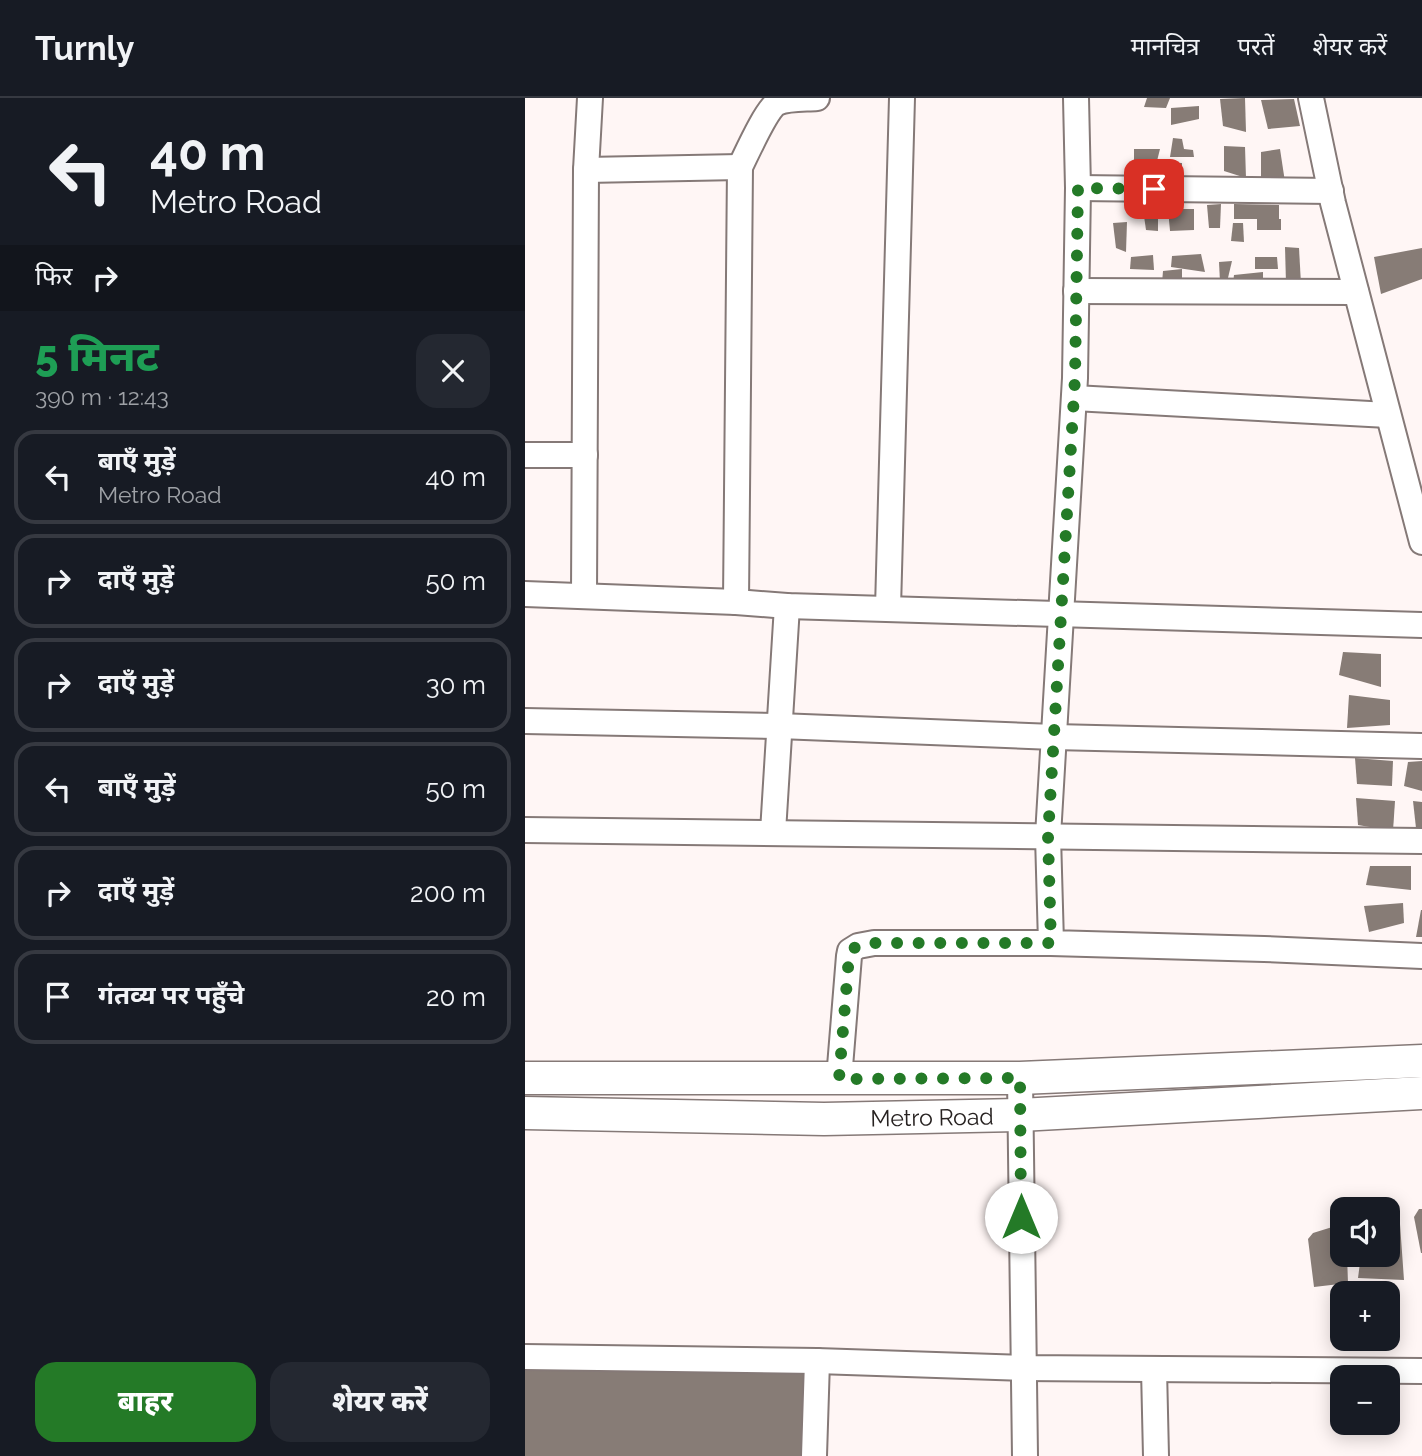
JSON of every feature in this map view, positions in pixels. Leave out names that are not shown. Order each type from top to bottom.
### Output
[{"type":"street","points":[[585,596],[586,170],[590,98]]},
{"type":"street","points":[[736,602],[740,167],[770,110],[778,102],[817,98]]},
{"type":"street","points":[[888,608],[902,98]]},
{"type":"street","points":[[1051,943],[1048,836],[1074,398],[1078,188],[1076,98]]},
{"type":"street","points":[[1311,98],[1356,292],[1422,542]]},
{"type":"street","points":[[586,170],[740,167]]},
{"type":"street","points":[[1078,188],[1331,191]]},
{"type":"street","points":[[1076,291],[1356,292]]},
{"type":"street","points":[[1074,398],[1388,415]]},
{"type":"street","points":[[525,455],[585,456]]},
{"type":"street","points":[[525,594],[787,606],[1422,625]]},
{"type":"street","points":[[773,832],[787,606]]},
{"type":"street","points":[[525,722],[779,726],[1054,737],[1422,746]]},
{"type":"street","points":[[525,830],[1422,841]]},
{"type":"street","points":[[839,1079],[849,956],[853,948],[861,944],[1051,943],[1422,956]]},
{"type":"street","name":"Metro Road","points":[[525,1078],[1020,1078],[1422,1061]]},
{"type":"street","points":[[1020,1078],[1025,1456]]},
{"type":"street","name":"Metro Road","points":[[525,1113],[824,1119],[1020,1115],[1422,1093]]},
{"type":"street","points":[[525,1357],[817,1361],[1022,1368],[1422,1371]]},
{"type":"street","points":[[814,1456],[817,1361]]},
{"type":"street","points":[[1154,1369],[1156,1456]]},
{"type":"building","points":[[1147,98],[1170,98],[1166,108],[1144,107]]},
{"type":"building","points":[[1245,98],[1246,132],[1223,126],[1220,99]]},
{"type":"building","points":[[1294,99],[1300,126],[1268,129],[1261,100]]},
{"type":"building","points":[[1199,106],[1199,119],[1171,125],[1171,108]]},
{"type":"building","points":[[1173,138],[1182,139],[1184,149],[1193,150],[1194,157],[1170,157]]},
{"type":"building","points":[[1224,146],[1245,147],[1246,178],[1224,171]]},
{"type":"building","points":[[1134,149],[1160,149],[1157,161],[1134,163]]},
{"type":"building","points":[[1280,149],[1285,182],[1261,178],[1261,152]]},
{"type":"building","points":[[1160,162],[1182,163],[1182,178],[1159,178]]},
{"type":"building","points":[[1221,204],[1220,228],[1209,228],[1207,205]]},
{"type":"building","points":[[1234,204],[1279,205],[1281,230],[1257,230],[1257,219],[1234,219]]},
{"type":"building","points":[[1143,209],[1158,209],[1158,231],[1146,230]]},
{"type":"building","points":[[1168,209],[1194,209],[1194,230],[1170,231]]},
{"type":"building","points":[[1127,222],[1126,252],[1116,248],[1113,223]]},
{"type":"building","points":[[1233,223],[1243,223],[1244,242],[1231,241]]},
{"type":"building","points":[[1285,247],[1299,248],[1301,284],[1286,283]]},
{"type":"building","points":[[1422,248],[1422,279],[1381,294],[1374,257]]},
{"type":"building","points":[[1201,254],[1205,272],[1171,267],[1172,256]]},
{"type":"building","points":[[1153,255],[1154,270],[1130,269],[1131,257]]},
{"type":"building","points":[[1255,257],[1277,257],[1278,269],[1255,269]]},
{"type":"building","points":[[1232,261],[1227,282],[1220,282],[1219,262]]},
{"type":"building","points":[[1182,269],[1182,282],[1162,283],[1163,271]]},
{"type":"building","points":[[1263,272],[1263,284],[1233,284],[1234,275]]},
{"type":"building","points":[[1343,652],[1381,654],[1381,687],[1339,675]]},
{"type":"building","points":[[1349,695],[1390,700],[1390,725],[1347,728]]},
{"type":"building","points":[[1355,758],[1393,761],[1392,786],[1357,784]]},
{"type":"building","points":[[1422,761],[1422,791],[1404,786],[1408,762]]},
{"type":"building","points":[[1356,798],[1395,801],[1393,831],[1358,825]]},
{"type":"building","points":[[1413,801],[1422,802],[1422,828],[1416,828]]},
{"type":"building","points":[[1370,866],[1411,866],[1411,890],[1366,885]]},
{"type":"building","points":[[1403,903],[1404,923],[1369,932],[1364,906]]},
{"type":"building","points":[[1421,910],[1422,937],[1416,937]]},
{"type":"building","points":[[1419,1209],[1422,1209],[1422,1253],[1414,1217]]},
{"type":"building","points":[[1400,1224],[1404,1280],[1358,1278],[1359,1267],[1400,1267]]},
{"type":"building","points":[[1330,1228],[1330,1267],[1347,1267],[1348,1281],[1330,1281],[1330,1285],[1314,1287],[1308,1239],[1313,1233]]},
{"type":"building","points":[[525,1361],[808,1365],[806,1456],[525,1456]]},
{"type":"route","points":[[1021,1217],[1020,1078],[839,1079],[849,956],[853,948],[874,943],[1051,943],[1048,836],[1075,378],[1078,188],[1154,189]]}]
